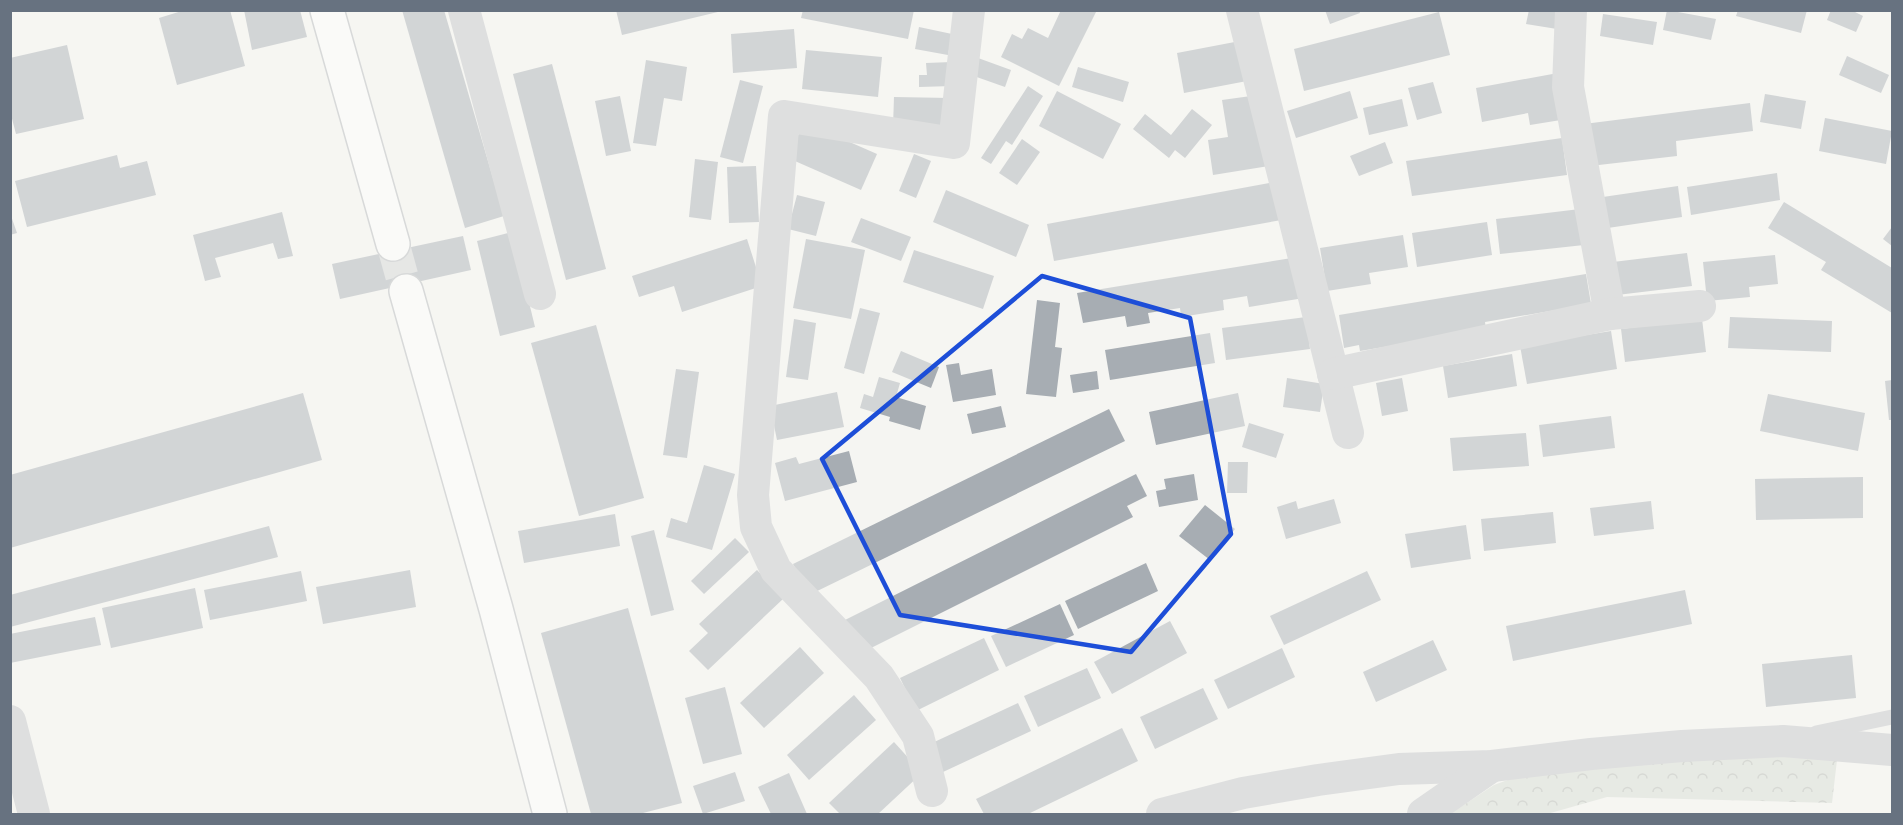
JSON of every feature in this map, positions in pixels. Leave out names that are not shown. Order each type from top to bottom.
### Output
[{"type":"street","points":[[327,10],[393,244]]},
{"type":"street","points":[[464,10],[540,294]]},
{"type":"street","points":[[932,791],[918,736],[879,677],[776,570],[756,527],[753,495],[784,116],[954,143],[969,10]]},
{"type":"street","points":[[1242,10],[1348,433]]},
{"type":"street","points":[[1571,10],[1568,87],[1610,314]]},
{"type":"street","points":[[406,291],[496,609],[550,814]]},
{"type":"street","points":[[1334,374],[1610,314],[1700,306]]},
{"type":"street","points":[[10,721],[34,814]]},
{"type":"street","points":[[1162,814],[1243,793],[1399,769],[1492,766],[1636,750],[1784,741],[1893,750]]},
{"type":"street","points":[[1422,814],[1492,766]]},
{"type":"lane","points":[[1784,741],[1893,717]]},
{"type":"highlighted area","points":[[1042,276],[1190,318],[1231,534],[1131,652],[900,615],[822,459]]},
{"type":"green space","points":[[1789,757],[1837,760],[1832,803],[1607,797],[1547,814],[1450,814],[1494,785],[1535,770],[1689,758]]},
{"type":"building","points":[[185,10],[230,10],[245,66],[177,85],[159,18]]},
{"type":"building","points":[[244,10],[300,10],[307,37],[252,50]]},
{"type":"building","points":[[402,10],[444,10],[504,216],[465,228]]},
{"type":"building","points":[[616,10],[722,10],[722,11],[622,35]]},
{"type":"building","points":[[803,10],[914,10],[908,39],[801,18]]},
{"type":"building","points":[[1061,10],[1097,10],[1059,86],[1001,57],[1012,34],[1022,39],[1028,28],[1048,38]]},
{"type":"building","points":[[1325,10],[1359,10],[1360,13],[1330,24]]},
{"type":"building","points":[[1529,10],[1560,10],[1557,29],[1526,24]]},
{"type":"building","points":[[1667,10],[1716,19],[1711,40],[1663,30]]},
{"type":"building","points":[[1738,10],[1807,10],[1801,33],[1736,16]]},
{"type":"building","points":[[1831,10],[1851,10],[1863,16],[1856,32],[1827,20]]},
{"type":"building","points":[[1439,12],[1450,55],[1304,91],[1294,49]]},
{"type":"building","points":[[1603,14],[1657,22],[1653,45],[1600,36]]},
{"type":"building","points":[[919,27],[952,34],[948,55],[915,49]]},
{"type":"building","points":[[794,29],[797,68],[733,73],[731,34]]},
{"type":"building","points":[[1240,41],[1247,81],[1184,93],[1177,53]]},
{"type":"building","points":[[67,45],[84,119],[16,134],[10,111],[10,58]]},
{"type":"building","points":[[806,50],[882,57],[878,97],[802,89]]},
{"type":"building","points":[[1847,56],[1889,75],[1881,93],[1839,75]]},
{"type":"building","points":[[978,58],[1011,70],[1005,87],[971,75]]},
{"type":"building","points":[[646,60],[687,67],[682,101],[664,98],[656,146],[633,143]]},
{"type":"building","points":[[952,62],[952,86],[919,87],[919,75],[927,75],[926,63]]},
{"type":"building","points":[[552,64],[606,269],[566,280],[513,74]]},
{"type":"building","points":[[1078,67],[1129,82],[1123,102],[1072,87]]},
{"type":"building","points":[[1558,73],[1567,119],[1530,125],[1528,113],[1482,122],[1476,88]]},
{"type":"building","points":[[740,80],[763,86],[743,163],[720,157]]},
{"type":"building","points":[[1433,82],[1442,113],[1417,120],[1408,88]]},
{"type":"building","points":[[1028,86],[1043,96],[1012,145],[1006,141],[991,164],[981,158]]},
{"type":"building","points":[[1057,91],[1121,124],[1103,159],[1039,126]]},
{"type":"building","points":[[1350,91],[1358,118],[1296,138],[1287,111]]},
{"type":"building","points":[[1765,94],[1806,101],[1801,129],[1760,122]]},
{"type":"building","points":[[620,96],[631,151],[606,156],[595,101]]},
{"type":"building","points":[[1251,96],[1275,165],[1213,175],[1208,140],[1228,137],[1222,100]]},
{"type":"building","points":[[894,97],[950,98],[949,129],[893,127]]},
{"type":"building","points":[[1402,99],[1408,126],[1369,135],[1363,108]]},
{"type":"building","points":[[1750,103],[1753,131],[1676,141],[1677,156],[1590,166],[1584,124]]},
{"type":"building","points":[[1192,109],[1212,125],[1185,158],[1175,150],[1169,158],[1133,129],[1145,114],[1171,135]]},
{"type":"building","points":[[1825,118],[1892,131],[1886,164],[1819,151]]},
{"type":"building","points":[[804,122],[877,154],[861,190],[788,158]]},
{"type":"building","points":[[1562,138],[1567,175],[1412,196],[1406,161]]},
{"type":"building","points":[[1022,139],[1040,152],[1017,185],[999,173]]},
{"type":"building","points":[[1385,142],[1393,163],[1359,176],[1350,156]]},
{"type":"building","points":[[914,154],[931,161],[916,198],[899,191]]},
{"type":"building","points":[[117,155],[120,168],[147,161],[156,195],[27,227],[15,181]]},
{"type":"building","points":[[695,159],[718,162],[711,220],[689,217]]},
{"type":"building","points":[[756,166],[759,222],[729,223],[727,167]]},
{"type":"building","points":[[1777,173],[1780,200],[1691,215],[1687,187]]},
{"type":"building","points":[[1280,181],[1287,219],[1054,261],[1047,224]]},
{"type":"building","points":[[1678,186],[1682,217],[1601,229],[1596,198]]},
{"type":"building","points":[[946,190],[1029,225],[1016,257],[933,222]]},
{"type":"building","points":[[797,195],[825,202],[816,236],[788,229]]},
{"type":"building","points":[[1784,202],[1892,268],[1892,313],[1821,270],[1826,262],[1768,228]]},
{"type":"building","points":[[1580,209],[1584,245],[1500,254],[1496,219]]},
{"type":"building","points":[[282,212],[293,256],[278,259],[273,243],[215,258],[221,277],[205,281],[193,235]]},
{"type":"building","points":[[10,213],[17,233],[10,235]]},
{"type":"building","points":[[861,218],[911,237],[901,261],[851,242]]},
{"type":"building","points":[[1487,222],[1492,255],[1417,267],[1412,233]]},
{"type":"building","points":[[1892,227],[1892,246],[1883,239]]},
{"type":"building","points":[[512,232],[535,327],[500,336],[477,241]]},
{"type":"building","points":[[1403,235],[1408,267],[1369,273],[1371,284],[1327,291],[1320,248]]},
{"type":"building","points":[[463,236],[471,270],[340,299],[332,264]]},
{"type":"building","points":[[747,239],[762,286],[682,312],[674,286],[639,297],[632,276]]},
{"type":"building","points":[[806,239],[865,250],[851,319],[793,308]]},
{"type":"building","points":[[914,250],[994,276],[983,309],[903,282]]},
{"type":"building","points":[[1687,253],[1692,286],[1617,295],[1613,262]]},
{"type":"building","points":[[1775,255],[1778,284],[1749,287],[1750,297],[1707,301],[1703,262]]},
{"type":"building","points":[[1298,257],[1304,298],[1249,307],[1247,296],[1223,300],[1224,310],[1181,317],[1180,308],[1148,313],[1150,323],[1127,327],[1125,316],[1083,323],[1077,293]]},
{"type":"building","points":[[1586,274],[1591,304],[1485,322],[1486,330],[1360,351],[1359,345],[1344,348],[1339,315]]},
{"type":"building","points":[[1037,300],[1060,303],[1055,347],[1062,348],[1056,397],[1026,394]]},
{"type":"building","points":[[860,308],[880,313],[864,374],[844,368]]},
{"type":"building","points":[[1306,317],[1310,349],[1226,360],[1222,328]]},
{"type":"building","points":[[1730,317],[1832,321],[1831,352],[1728,348]]},
{"type":"building","points":[[794,319],[816,323],[808,380],[786,377]]},
{"type":"building","points":[[1702,319],[1706,352],[1625,362],[1621,329]]},
{"type":"building","points":[[596,325],[644,498],[579,516],[531,343]]},
{"type":"building","points":[[1611,331],[1617,369],[1527,384],[1520,346]]},
{"type":"building","points":[[1210,333],[1215,363],[1110,380],[1105,350]]},
{"type":"building","points":[[901,351],[939,367],[931,388],[892,372]]},
{"type":"building","points":[[1512,354],[1517,386],[1448,398],[1443,366]]},
{"type":"building","points":[[959,363],[961,375],[992,369],[996,395],[953,402],[946,365]]},
{"type":"building","points":[[676,369],[699,372],[687,458],[663,455]]},
{"type":"building","points":[[1097,371],[1099,389],[1073,393],[1070,375]]},
{"type":"building","points":[[879,377],[900,383],[896,397],[926,406],[920,430],[889,421],[890,417],[860,408],[864,394],[873,397]]},
{"type":"building","points":[[1287,378],[1324,384],[1320,412],[1283,407]]},
{"type":"building","points":[[1402,378],[1408,411],[1382,416],[1376,383]]},
{"type":"building","points":[[1892,380],[1892,420],[1889,420],[1885,381]]},
{"type":"building","points":[[837,392],[844,427],[777,440],[770,406]]},
{"type":"building","points":[[303,393],[322,460],[10,548],[10,475]]},
{"type":"building","points":[[1238,393],[1245,426],[1156,445],[1149,412]]},
{"type":"building","points":[[1768,394],[1865,413],[1858,451],[1760,431]]},
{"type":"building","points":[[1001,406],[1006,427],[972,434],[967,414]]},
{"type":"building","points":[[1109,409],[1125,441],[809,595],[793,564]]},
{"type":"building","points":[[1611,416],[1615,448],[1543,457],[1539,425]]},
{"type":"building","points":[[1249,423],[1284,434],[1276,458],[1242,447]]},
{"type":"building","points":[[1526,433],[1529,466],[1453,471],[1450,438]]},
{"type":"building","points":[[849,451],[857,482],[785,501],[775,463],[796,457],[799,464]]},
{"type":"building","points":[[1228,462],[1248,462],[1247,493],[1227,493]]},
{"type":"building","points":[[704,465],[735,474],[712,550],[666,537],[671,518],[687,523]]},
{"type":"building","points":[[1136,474],[1147,496],[1127,506],[1133,517],[861,653],[845,620]]},
{"type":"building","points":[[1194,474],[1198,500],[1159,507],[1156,491],[1166,489],[1164,479]]},
{"type":"building","points":[[1863,477],[1863,518],[1756,520],[1755,479]]},
{"type":"building","points":[[1334,499],[1341,523],[1286,539],[1277,507],[1296,501],[1298,509]]},
{"type":"building","points":[[1651,501],[1654,529],[1594,536],[1590,508]]},
{"type":"building","points":[[1205,505],[1235,529],[1210,560],[1179,536]]},
{"type":"building","points":[[1553,512],[1556,543],[1484,551],[1481,519]]},
{"type":"building","points":[[615,514],[620,546],[524,563],[518,531]]},
{"type":"building","points":[[1466,525],[1471,559],[1411,568],[1405,534]]},
{"type":"building","points":[[269,526],[278,557],[10,627],[10,595]]},
{"type":"building","points":[[654,530],[674,610],[651,616],[631,536]]},
{"type":"building","points":[[735,538],[749,552],[704,594],[691,581]]},
{"type":"building","points":[[1146,563],[1158,591],[1078,629],[1065,601]]},
{"type":"building","points":[[410,570],[416,607],[323,624],[316,587]]},
{"type":"building","points":[[757,570],[784,598],[708,670],[689,651],[708,633],[699,624]]},
{"type":"building","points":[[301,571],[307,601],[210,620],[204,590]]},
{"type":"building","points":[[1367,571],[1381,600],[1284,645],[1270,616]]},
{"type":"building","points":[[195,588],[203,628],[111,648],[102,608]]},
{"type":"building","points":[[1685,590],[1692,624],[1513,661],[1506,626]]},
{"type":"building","points":[[1060,604],[1074,635],[1006,667],[991,636]]},
{"type":"building","points":[[628,608],[682,803],[639,814],[591,814],[541,633]]},
{"type":"building","points":[[95,617],[101,645],[10,663],[10,634]]},
{"type":"building","points":[[1170,621],[1187,653],[1112,694],[1094,662]]},
{"type":"building","points":[[984,638],[999,670],[916,711],[900,678]]},
{"type":"building","points":[[1433,640],[1447,670],[1376,702],[1363,672]]},
{"type":"building","points":[[800,647],[824,673],[764,728],[740,703]]},
{"type":"building","points":[[1282,648],[1295,677],[1228,709],[1214,680]]},
{"type":"building","points":[[1852,655],[1856,698],[1766,707],[1762,664]]},
{"type":"building","points":[[1087,668],[1101,698],[1038,727],[1024,696]]},
{"type":"building","points":[[725,687],[742,754],[703,764],[685,698]]},
{"type":"building","points":[[1203,688],[1218,719],[1155,749],[1140,717]]},
{"type":"building","points":[[854,695],[876,720],[809,780],[787,755]]},
{"type":"building","points":[[1018,703],[1031,731],[943,772],[930,744]]},
{"type":"building","points":[[1122,728],[1138,761],[1028,814],[984,814],[976,799]]},
{"type":"building","points":[[894,742],[922,773],[878,814],[840,814],[829,803]]},
{"type":"building","points":[[735,772],[745,801],[703,814],[693,786]]},
{"type":"building","points":[[789,773],[807,814],[771,814],[758,787]]},
{"type":"tunnel","points":[[393,244],[406,291]]}]
